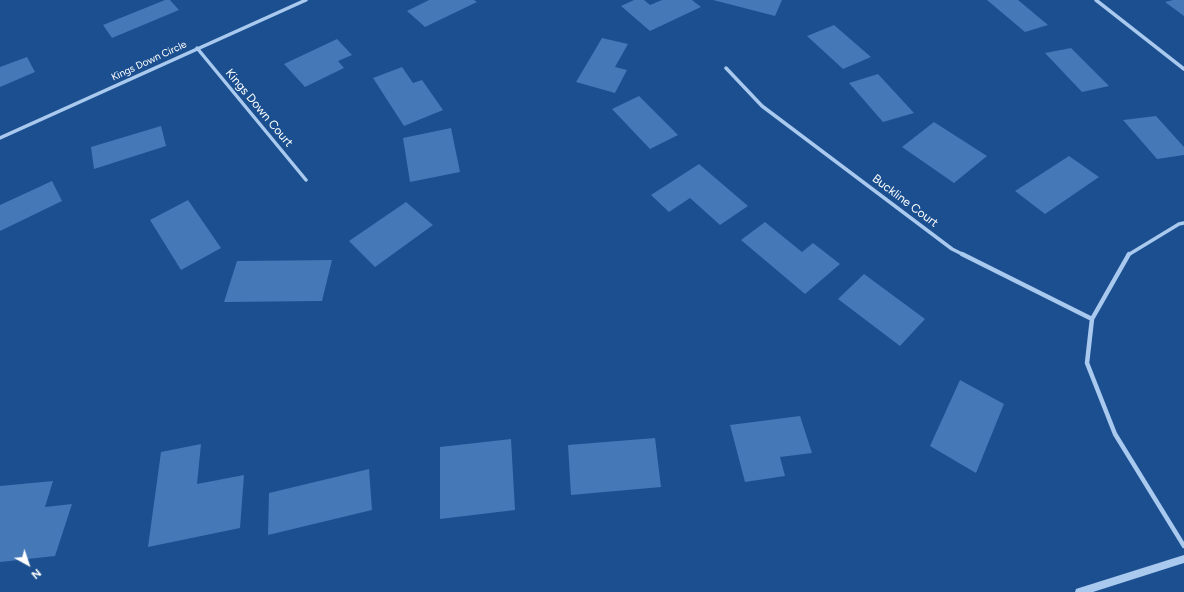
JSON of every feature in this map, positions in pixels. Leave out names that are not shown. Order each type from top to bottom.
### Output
[{"type":"street","name":"Kings Down Circle","points":[[0,138],[306,0]]},
{"type":"street","points":[[1096,0],[1184,69]]},
{"type":"street","name":"Kings Down Court","points":[[197,48],[306,180]]},
{"type":"street","name":"Buckline Court","points":[[726,68],[762,106],[952,249],[1092,319]]},
{"type":"street","points":[[1184,223],[1179,224],[1128,255],[1092,319],[1087,363],[1115,434],[1184,546]]},
{"type":"street","points":[[1079,592],[1184,559]]},
{"type":"building","points":[[165,0],[170,0],[179,10],[112,38],[103,25]]},
{"type":"building","points":[[429,0],[474,0],[477,2],[425,27],[407,11]]},
{"type":"building","points":[[634,0],[644,0],[650,5],[662,0],[692,0],[701,7],[650,31],[621,6]]},
{"type":"building","points":[[713,0],[782,0],[775,16]]},
{"type":"building","points":[[987,0],[1018,0],[1048,25],[1025,32]]},
{"type":"building","points":[[1184,0],[1184,16],[1165,2]]},
{"type":"building","points":[[834,25],[871,57],[843,69],[807,36]]},
{"type":"building","points":[[602,38],[628,44],[615,67],[627,70],[615,93],[576,82]]},
{"type":"building","points":[[337,39],[352,55],[338,61],[344,68],[305,87],[284,64]]},
{"type":"building","points":[[1071,48],[1109,86],[1082,92],[1045,53]]},
{"type":"building","points":[[27,57],[35,72],[0,87],[0,67]]},
{"type":"building","points":[[402,67],[413,83],[422,80],[443,110],[404,126],[373,78]]},
{"type":"building","points":[[878,74],[914,113],[883,122],[849,83]]},
{"type":"building","points":[[639,96],[678,135],[650,149],[612,109]]},
{"type":"building","points":[[1156,116],[1184,147],[1184,155],[1157,159],[1123,120]]},
{"type":"building","points":[[934,122],[987,156],[954,183],[902,147]]},
{"type":"building","points":[[161,126],[166,146],[94,169],[91,147]]},
{"type":"building","points":[[451,128],[460,172],[410,182],[403,138]]},
{"type":"building","points":[[1069,156],[1099,177],[1045,214],[1015,191]]},
{"type":"building","points":[[699,164],[748,206],[720,225],[690,198],[669,212],[651,195]]},
{"type":"building","points":[[52,181],[62,201],[0,231],[0,205]]},
{"type":"building","points":[[188,200],[221,248],[181,270],[150,220]]},
{"type":"building","points":[[406,202],[433,225],[375,267],[349,241]]},
{"type":"building","points":[[765,222],[802,252],[813,243],[840,264],[805,294],[741,240]]},
{"type":"building","points":[[332,260],[322,301],[224,302],[237,261]]},
{"type":"building","points":[[864,274],[925,319],[900,346],[838,299]]},
{"type":"building","points":[[960,380],[1004,404],[976,473],[930,446]]},
{"type":"building","points":[[800,416],[812,453],[780,457],[785,476],[745,482],[730,425]]},
{"type":"building","points":[[655,438],[661,487],[571,495],[568,445]]},
{"type":"building","points":[[511,439],[515,510],[440,519],[440,447]]},
{"type":"building","points":[[201,444],[197,484],[244,475],[240,528],[148,547],[161,452]]},
{"type":"building","points":[[369,469],[372,510],[268,535],[269,493]]},
{"type":"building","points":[[53,481],[45,507],[72,504],[55,556],[0,562],[0,486]]}]
